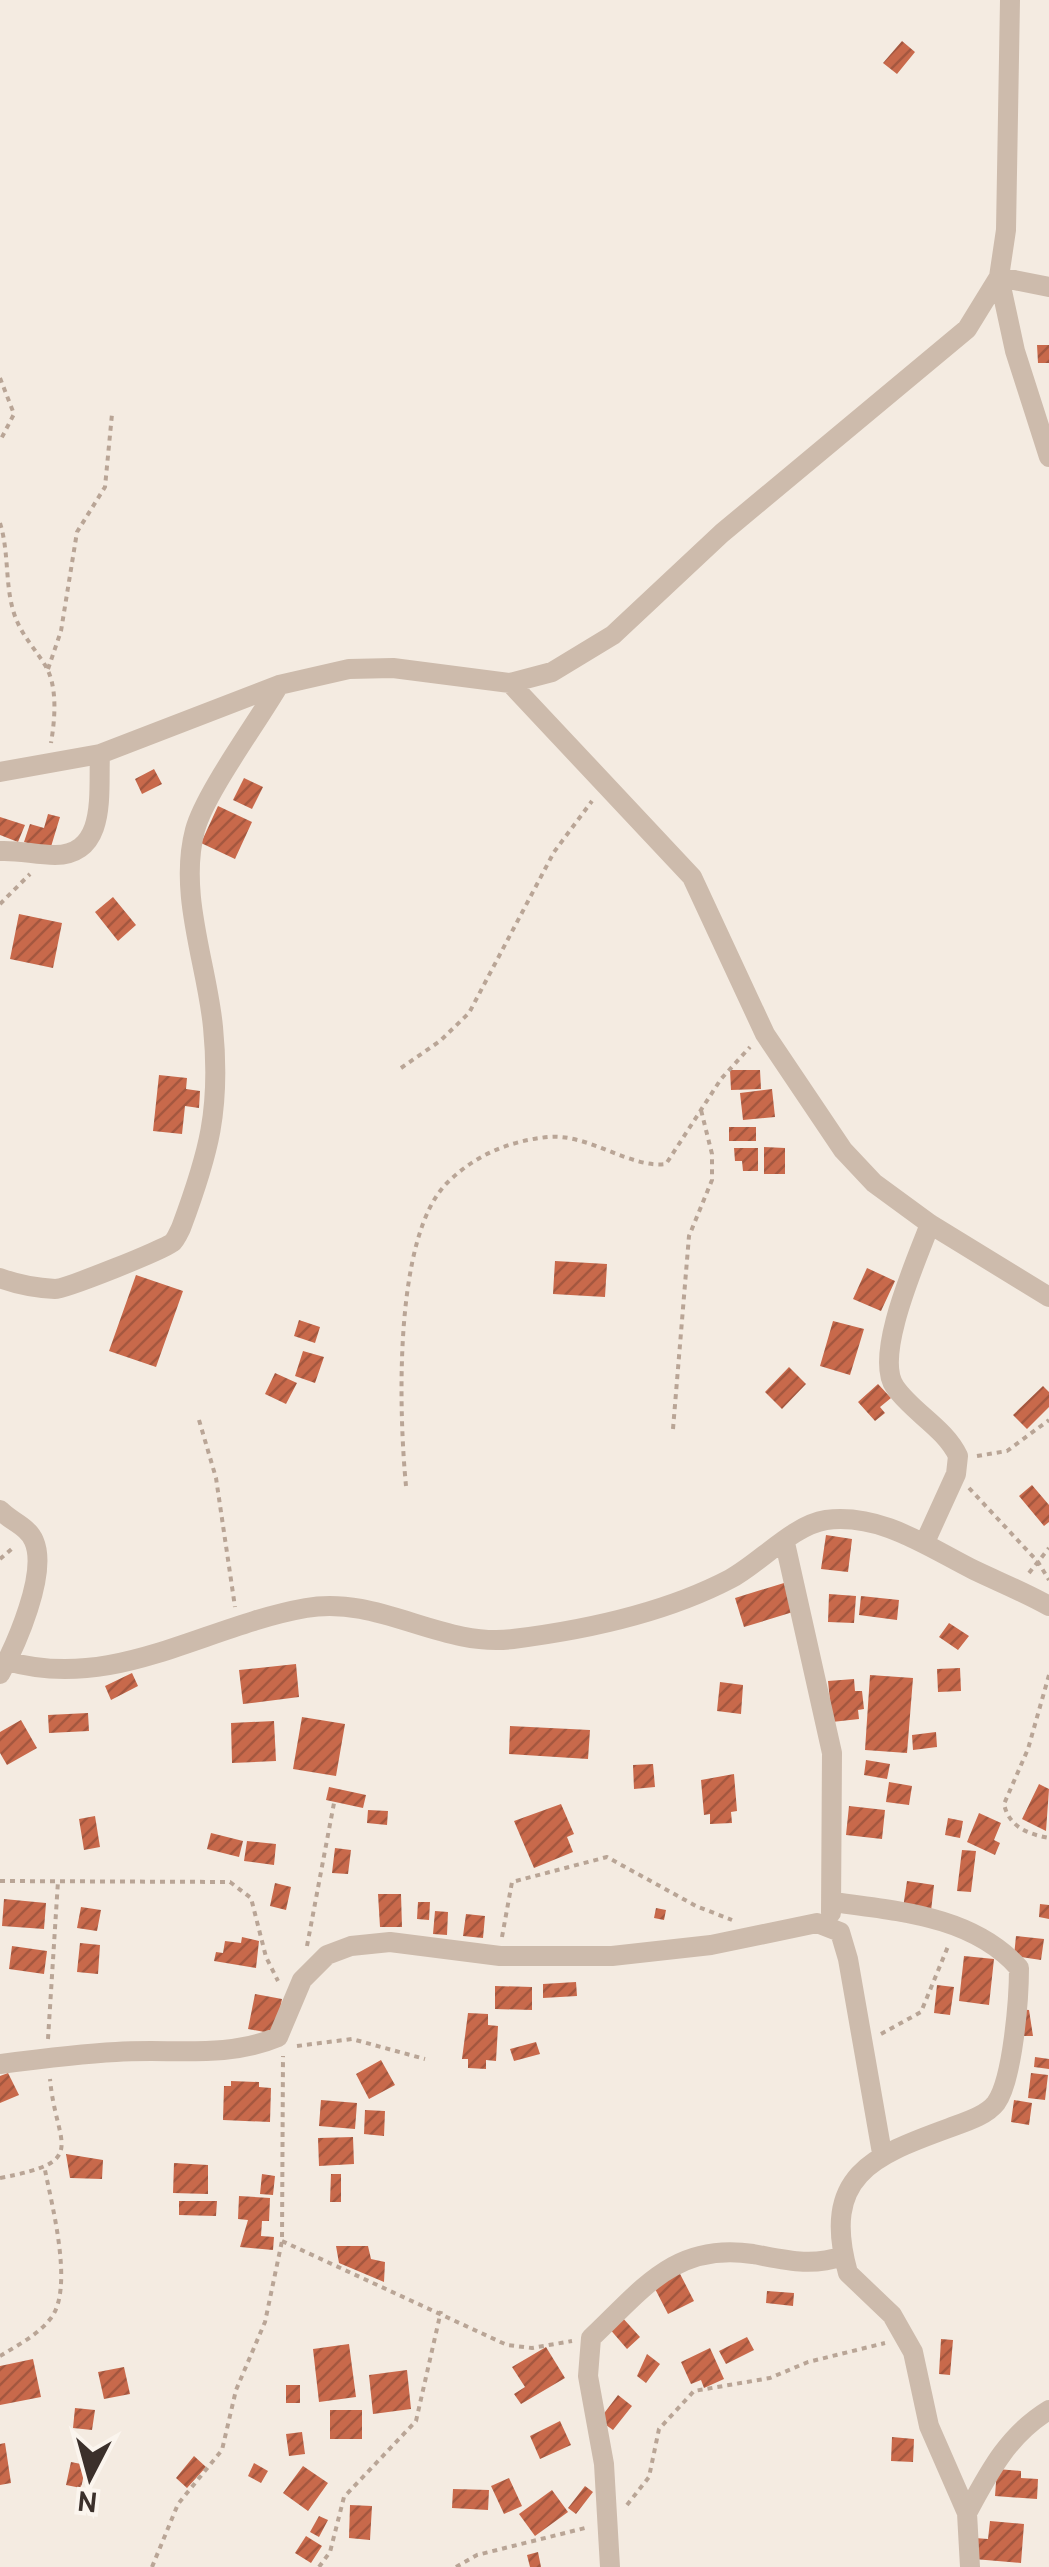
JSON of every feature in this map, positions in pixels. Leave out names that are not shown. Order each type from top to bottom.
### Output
[{"type":"street","points":[[1010,0],[1006,230],[1000,277],[1015,351],[1049,457]]},
{"type":"street","points":[[1000,277],[1049,287]]},
{"type":"street","points":[[0,772],[47,767],[100,754],[279,686],[350,668],[393,668],[510,683],[552,672],[613,635],[722,534],[967,329],[1000,277]]},
{"type":"street","points":[[510,683],[692,877],[765,1034],[843,1150],[874,1183],[930,1224],[1049,1297]]},
{"type":"street","points":[[0,1278],[56,1289],[80,1285],[118,1263],[156,1252],[174,1242],[181,1228],[212,1140],[216,1087],[213,1026],[194,919],[194,833],[204,806],[279,686]]},
{"type":"street","points":[[0,851],[72,853],[93,835],[100,754]]},
{"type":"street","points":[[925,1542],[957,1465],[894,1387],[888,1371],[904,1298],[930,1224]]},
{"type":"street","points":[[0,1510],[28,1532],[38,1557],[28,1607],[3,1668],[53,1672],[133,1662],[308,1608],[350,1606],[382,1611],[465,1638],[508,1640],[657,1608],[726,1581],[808,1526],[828,1520],[864,1523],[925,1542],[1049,1606]]},
{"type":"street","points":[[785,1543],[832,1754],[833,1902],[829,1925]]},
{"type":"street","points":[[833,1902],[902,1912],[956,1926],[1003,1950],[1019,1968],[1004,2086],[994,2105],[974,2118],[882,2153],[855,2176],[848,2193],[843,2256],[848,2273],[892,2315],[913,2352],[929,2426],[967,2514],[970,2567]]},
{"type":"street","points":[[0,2064],[119,2052],[225,2052],[258,2046],[278,2037],[302,1980],[327,1955],[351,1946],[390,1942],[500,1956],[612,1956],[711,1945],[817,1923],[840,1932],[848,1959],[882,2153]]},
{"type":"street","points":[[610,2567],[600,2433],[588,2376],[591,2338],[660,2272],[682,2259],[736,2252],[812,2264],[843,2256]]},
{"type":"street","points":[[967,2514],[997,2458],[1024,2425],[1049,2410]]},
{"type":"path","points":[[0,378],[14,414],[0,441]]},
{"type":"path","points":[[48,669],[60,631],[77,532],[105,486],[112,414]]},
{"type":"path","points":[[0,523],[7,546],[12,607],[22,633],[48,669],[56,715],[47,767]]},
{"type":"path","points":[[401,1068],[469,1013],[554,852],[604,785]]},
{"type":"path","points":[[0,904],[53,855]]},
{"type":"path","points":[[406,1486],[400,1421],[402,1332],[424,1223],[444,1185],[482,1155],[516,1142],[554,1136],[666,1164],[721,1079],[765,1034]]},
{"type":"path","points":[[672,1430],[689,1236],[712,1180],[712,1154],[701,1110]]},
{"type":"path","points":[[199,1420],[216,1478],[227,1575],[240,1626]]},
{"type":"path","points":[[1049,1420],[1007,1450],[957,1465],[1049,1580]]},
{"type":"path","points":[[1038,1562],[1048,1552]]},
{"type":"path","points":[[1049,1675],[1028,1749],[1004,1804],[1006,1814],[1026,1832],[1049,1838]]},
{"type":"path","points":[[302,1980],[334,1804]]},
{"type":"path","points":[[500,1956],[512,1882],[607,1858],[680,1898],[733,1920]]},
{"type":"path","points":[[0,1881],[230,1882],[252,1898],[266,1957],[292,2000]]},
{"type":"path","points":[[0,2178],[45,2170],[56,2161],[64,2144],[48,2058],[58,1881]]},
{"type":"path","points":[[861,2039],[888,2032],[921,2012],[956,1926]]},
{"type":"path","points":[[152,2567],[178,2504],[222,2450],[236,2390],[266,2322],[282,2240],[282,2048],[352,2040],[425,2059]]},
{"type":"path","points":[[0,2356],[38,2331],[54,2315],[61,2293],[58,2236],[45,2170]]},
{"type":"path","points":[[282,2240],[519,2348],[591,2338]]},
{"type":"path","points":[[319,2567],[330,2552],[344,2496],[416,2421],[441,2312]]},
{"type":"path","points":[[456,2567],[477,2555],[607,2522],[644,2489],[658,2429],[694,2391],[770,2378],[808,2362],[904,2338]]},
{"type":"building","points":[[902,41],[915,52],[897,74],[883,63]]},
{"type":"building","points":[[1037,345],[1049,345],[1049,363],[1038,363]]},
{"type":"building","points":[[154,769],[162,784],[142,794],[135,779]]},
{"type":"building","points":[[244,778],[263,787],[252,809],[233,800]]},
{"type":"building","points":[[218,806],[252,822],[235,859],[201,843]]},
{"type":"building","points":[[48,814],[60,817],[50,850],[24,842],[30,824],[44,828]]},
{"type":"building","points":[[0,817],[25,825],[18,842],[0,835]]},
{"type":"building","points":[[113,897],[136,925],[118,941],[95,912]]},
{"type":"building","points":[[19,914],[62,923],[53,968],[10,959]]},
{"type":"building","points":[[730,1070],[760,1070],[761,1089],[731,1090]]},
{"type":"building","points":[[159,1075],[187,1078],[186,1089],[200,1091],[199,1108],[185,1106],[182,1134],[153,1131]]},
{"type":"building","points":[[772,1089],[775,1117],[743,1120],[740,1093]]},
{"type":"building","points":[[729,1127],[756,1127],[756,1141],[729,1141]]},
{"type":"building","points":[[764,1147],[785,1148],[785,1174],[764,1174]]},
{"type":"building","points":[[734,1148],[758,1148],[758,1171],[743,1171],[742,1161],[735,1161]]},
{"type":"building","points":[[555,1261],[607,1264],[605,1297],[553,1294]]},
{"type":"building","points":[[867,1268],[895,1281],[881,1311],[853,1299]]},
{"type":"building","points":[[136,1275],[183,1291],[156,1367],[109,1351]]},
{"type":"building","points":[[299,1320],[320,1327],[315,1343],[294,1336]]},
{"type":"building","points":[[833,1321],[864,1329],[850,1375],[820,1366]]},
{"type":"building","points":[[303,1351],[324,1357],[315,1383],[295,1376]]},
{"type":"building","points":[[789,1367],[806,1384],[782,1409],[765,1392]]},
{"type":"building","points":[[275,1373],[297,1383],[286,1404],[265,1394]]},
{"type":"building","points":[[878,1384],[891,1398],[880,1407],[885,1413],[875,1421],[858,1402]]},
{"type":"building","points":[[1043,1386],[1049,1392],[1049,1407],[1027,1429],[1013,1415]]},
{"type":"building","points":[[1032,1485],[1049,1505],[1049,1522],[1044,1526],[1019,1496]]},
{"type":"building","points":[[826,1535],[852,1539],[848,1572],[821,1569]]},
{"type":"building","points":[[784,1583],[793,1612],[744,1627],[735,1598]]},
{"type":"building","points":[[829,1594],[856,1596],[854,1623],[828,1622]]},
{"type":"building","points":[[861,1596],[899,1600],[897,1620],[859,1615]]},
{"type":"building","points":[[949,1623],[969,1636],[958,1650],[939,1637]]},
{"type":"building","points":[[296,1664],[299,1697],[243,1704],[239,1670]]},
{"type":"building","points":[[960,1668],[961,1691],[938,1692],[937,1669]]},
{"type":"building","points":[[132,1673],[138,1686],[111,1700],[105,1686]]},
{"type":"building","points":[[870,1675],[913,1678],[907,1753],[865,1750]]},
{"type":"building","points":[[854,1679],[855,1691],[862,1691],[864,1709],[858,1710],[859,1719],[832,1722],[828,1681]]},
{"type":"building","points":[[720,1682],[743,1685],[741,1714],[717,1711]]},
{"type":"building","points":[[88,1713],[89,1731],[49,1733],[48,1715]]},
{"type":"building","points":[[302,1717],[345,1724],[336,1776],[293,1769]]},
{"type":"building","points":[[21,1720],[37,1748],[7,1765],[0,1753],[0,1732]]},
{"type":"building","points":[[274,1721],[276,1761],[232,1763],[231,1723]]},
{"type":"building","points":[[510,1726],[590,1730],[588,1759],[509,1754]]},
{"type":"building","points":[[936,1732],[937,1747],[913,1750],[912,1735]]},
{"type":"building","points":[[866,1760],[890,1764],[887,1779],[864,1775]]},
{"type":"building","points":[[653,1764],[655,1787],[634,1789],[633,1765]]},
{"type":"building","points":[[734,1774],[737,1811],[731,1812],[732,1823],[710,1824],[710,1814],[704,1815],[701,1780]]},
{"type":"building","points":[[889,1782],[912,1786],[909,1805],[886,1802]]},
{"type":"building","points":[[1039,1784],[1049,1789],[1046,1831],[1022,1819]]},
{"type":"building","points":[[329,1787],[366,1795],[363,1808],[326,1800]]},
{"type":"building","points":[[561,1804],[574,1834],[567,1837],[573,1852],[534,1868],[514,1821]]},
{"type":"building","points":[[849,1806],[885,1810],[882,1839],[846,1835]]},
{"type":"building","points":[[368,1810],[388,1811],[387,1825],[367,1823]]},
{"type":"building","points":[[979,1813],[1001,1823],[994,1840],[1000,1843],[995,1855],[967,1842]]},
{"type":"building","points":[[95,1816],[100,1847],[84,1850],[79,1819]]},
{"type":"building","points":[[948,1818],[963,1821],[960,1838],[945,1835]]},
{"type":"building","points":[[211,1833],[243,1841],[239,1857],[207,1849]]},
{"type":"building","points":[[247,1841],[276,1844],[274,1865],[244,1861]]},
{"type":"building","points":[[335,1848],[351,1850],[348,1874],[332,1873]]},
{"type":"building","points":[[962,1850],[976,1851],[971,1892],[957,1891]]},
{"type":"building","points":[[907,1881],[934,1885],[931,1911],[903,1908]]},
{"type":"building","points":[[275,1883],[291,1887],[286,1910],[270,1906]]},
{"type":"building","points":[[378,1894],[401,1894],[402,1927],[380,1927]]},
{"type":"building","points":[[4,1899],[46,1903],[44,1929],[2,1926]]},
{"type":"building","points":[[418,1902],[430,1902],[429,1920],[417,1919]]},
{"type":"building","points":[[1040,1904],[1049,1905],[1049,1919],[1039,1917]]},
{"type":"building","points":[[81,1907],[101,1910],[97,1931],[77,1928]]},
{"type":"building","points":[[656,1908],[666,1910],[664,1920],[654,1918]]},
{"type":"building","points":[[435,1911],[448,1912],[447,1935],[433,1934]]},
{"type":"building","points":[[466,1914],[485,1916],[483,1938],[463,1936]]},
{"type":"building","points":[[1016,1936],[1044,1939],[1041,1960],[1014,1956]]},
{"type":"building","points":[[242,1937],[259,1941],[256,1968],[214,1961],[216,1952],[223,1953],[225,1941],[241,1943]]},
{"type":"building","points":[[80,1943],[100,1945],[98,1974],[77,1972]]},
{"type":"building","points":[[12,1946],[47,1951],[44,1974],[9,1969]]},
{"type":"building","points":[[964,1956],[994,1959],[989,2005],[959,2001]]},
{"type":"building","points":[[576,1982],[577,1996],[543,1998],[543,1984]]},
{"type":"building","points":[[937,1985],[954,1987],[950,2015],[934,2013]]},
{"type":"building","points":[[495,1986],[532,1987],[532,2010],[495,2009]]},
{"type":"building","points":[[255,1994],[282,1999],[275,2034],[248,2029]]},
{"type":"building","points":[[1018,2009],[1029,2010],[1033,2036],[1018,2036]]},
{"type":"building","points":[[468,2013],[488,2014],[488,2025],[498,2026],[496,2061],[486,2060],[486,2069],[468,2068],[468,2059],[462,2059]]},
{"type":"building","points":[[536,2042],[540,2054],[514,2061],[510,2049]]},
{"type":"building","points":[[1035,2057],[1049,2059],[1049,2069],[1034,2067]]},
{"type":"building","points":[[381,2060],[395,2085],[369,2099],[356,2074]]},
{"type":"building","points":[[8,2073],[19,2095],[0,2103],[0,2076]]},
{"type":"building","points":[[1031,2073],[1048,2075],[1045,2100],[1028,2098]]},
{"type":"building","points":[[231,2081],[259,2082],[259,2087],[271,2088],[270,2122],[223,2120],[224,2086],[231,2086]]},
{"type":"building","points":[[321,2100],[357,2103],[355,2129],[319,2126]]},
{"type":"building","points":[[1014,2100],[1032,2103],[1029,2125],[1011,2122]]},
{"type":"building","points":[[365,2110],[385,2111],[384,2136],[364,2134]]},
{"type":"building","points":[[353,2137],[354,2164],[319,2166],[318,2138]]},
{"type":"building","points":[[66,2154],[103,2160],[102,2179],[70,2178]]},
{"type":"building","points":[[174,2163],[208,2165],[208,2194],[173,2193]]},
{"type":"building","points":[[262,2174],[275,2176],[273,2195],[260,2194]]},
{"type":"building","points":[[331,2174],[341,2174],[341,2202],[330,2202]]},
{"type":"building","points":[[239,2196],[270,2198],[269,2221],[262,2221],[261,2236],[274,2237],[273,2250],[240,2247],[248,2220],[238,2219]]},
{"type":"building","points":[[179,2201],[217,2201],[216,2216],[179,2215]]},
{"type":"building","points":[[336,2246],[368,2246],[371,2259],[385,2262],[384,2282],[339,2263]]},
{"type":"building","points":[[678,2270],[694,2301],[668,2314],[652,2283]]},
{"type":"building","points":[[767,2291],[794,2293],[793,2306],[766,2303]]},
{"type":"building","points":[[621,2316],[640,2337],[627,2349],[608,2327]]},
{"type":"building","points":[[747,2337],[754,2350],[726,2364],[719,2351]]},
{"type":"building","points":[[941,2339],[953,2340],[950,2375],[939,2374]]},
{"type":"building","points":[[349,2344],[356,2397],[319,2402],[313,2349]]},
{"type":"building","points":[[546,2347],[565,2378],[521,2404],[514,2394],[525,2387],[512,2367]]},
{"type":"building","points":[[710,2348],[724,2379],[704,2388],[701,2380],[691,2384],[681,2362]]},
{"type":"building","points":[[647,2354],[660,2364],[646,2383],[637,2376]]},
{"type":"building","points":[[33,2359],[41,2397],[0,2405],[0,2366]]},
{"type":"building","points":[[124,2367],[130,2394],[104,2399],[98,2372]]},
{"type":"building","points":[[407,2370],[411,2409],[373,2414],[369,2375]]},
{"type":"building","points":[[286,2385],[300,2385],[300,2403],[286,2403]]},
{"type":"building","points":[[618,2395],[632,2406],[613,2430],[599,2420]]},
{"type":"building","points":[[75,2408],[95,2410],[92,2430],[73,2428]]},
{"type":"building","points":[[330,2410],[362,2410],[362,2439],[330,2439]]},
{"type":"building","points":[[560,2421],[571,2445],[540,2459],[530,2436]]},
{"type":"building","points":[[302,2432],[305,2454],[289,2456],[286,2434]]},
{"type":"building","points":[[892,2437],[914,2439],[913,2462],[891,2461]]},
{"type":"building","points":[[5,2443],[11,2483],[0,2485],[0,2444]]},
{"type":"building","points":[[194,2456],[206,2467],[187,2488],[176,2478]]},
{"type":"building","points":[[71,2462],[86,2465],[81,2488],[66,2485]]},
{"type":"building","points":[[254,2463],[268,2471],[261,2483],[248,2476]]},
{"type":"building","points":[[303,2466],[328,2483],[308,2511],[283,2493]]},
{"type":"building","points":[[997,2469],[1021,2471],[1021,2478],[1038,2479],[1037,2499],[995,2496]]},
{"type":"building","points":[[509,2478],[522,2506],[504,2514],[491,2486]]},
{"type":"building","points":[[585,2486],[593,2492],[576,2514],[568,2508]]},
{"type":"building","points":[[453,2489],[489,2490],[488,2510],[452,2508]]},
{"type":"building","points":[[552,2490],[568,2512],[535,2536],[519,2514]]},
{"type":"building","points":[[350,2505],[372,2506],[370,2540],[349,2538]]},
{"type":"building","points":[[319,2516],[328,2520],[319,2537],[310,2532]]},
{"type":"building","points":[[990,2521],[1024,2524],[1021,2563],[974,2559],[975,2538],[988,2539]]},
{"type":"building","points":[[306,2536],[322,2546],[311,2563],[295,2553]]},
{"type":"building","points":[[538,2552],[541,2567],[530,2567],[527,2555]]}]
